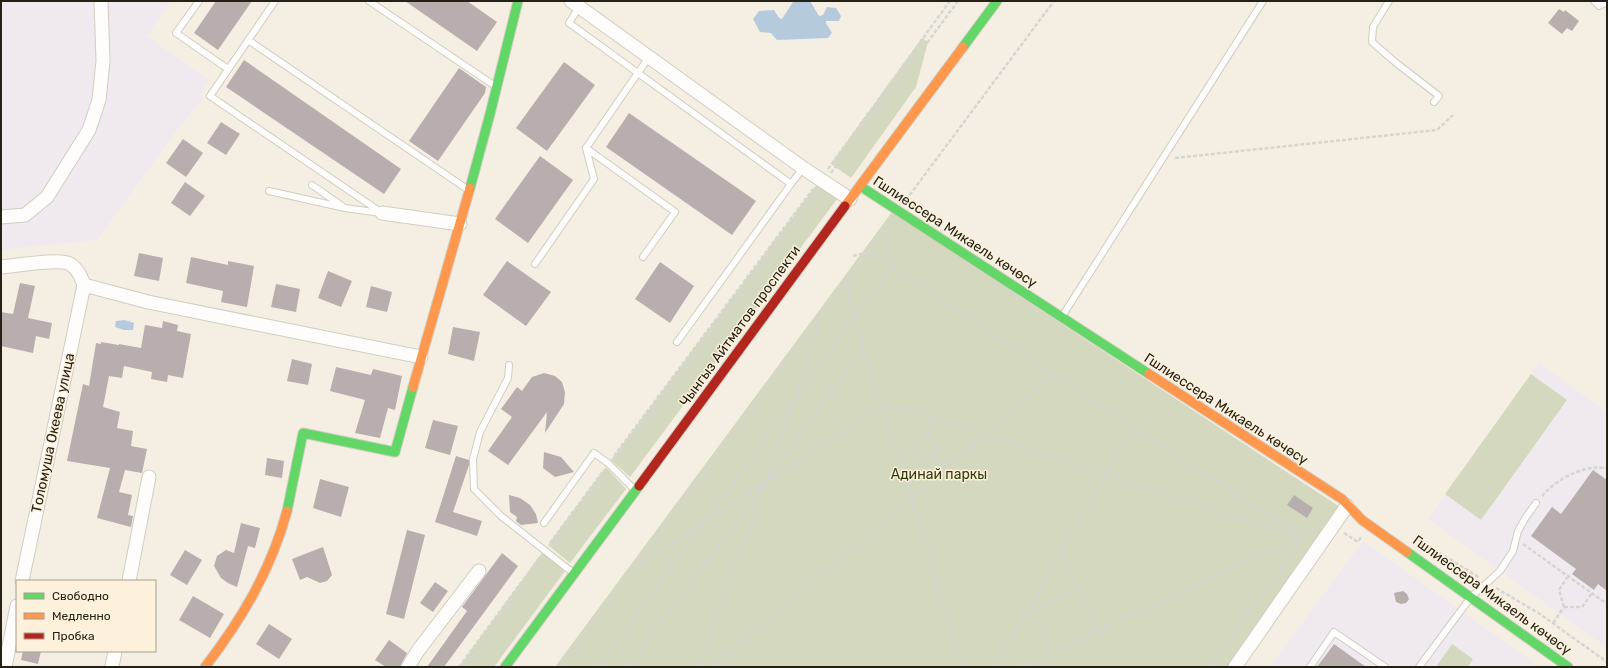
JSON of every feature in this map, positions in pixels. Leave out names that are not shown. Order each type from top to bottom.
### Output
[{"type":"street","points":[[1,217],[26,215],[47,197],[89,130],[99,100],[103,61],[101,1]]},
{"type":"street","points":[[205,667],[226,641],[244,613],[259,586],[272,557],[282,526],[303,433],[395,452],[421,357],[470,191],[498,88],[518,1]]},
{"type":"street","name":"Чынгыз Айтматов проспекти","points":[[505,667],[997,1]]},
{"type":"street","points":[[575,4],[803,168],[850,199]]},
{"type":"street","name":"Гшлиессера Микаель көчөсү","points":[[860,186],[1061,318],[1342,499],[1347,506],[1362,520],[1568,667]]},
{"type":"street","points":[[382,214],[460,224]]},
{"type":"street","points":[[1,268],[59,261],[69,264],[76,269],[84,285],[148,302],[421,357]]},
{"type":"street","name":"Толомуша Океева улица","points":[[22,580],[84,285]]},
{"type":"street","points":[[129,580],[149,477]]},
{"type":"street","points":[[1235,667],[1347,506]]},
{"type":"street","points":[[408,667],[417,652],[479,571]]},
{"type":"street","points":[[5,667],[16,611]]},
{"type":"street","points":[[112,667],[115,652]]},
{"type":"lane","points":[[199,1],[176,33],[228,69]]},
{"type":"lane","points":[[275,1],[210,96],[382,214]]},
{"type":"lane","points":[[369,1],[498,88]]},
{"type":"lane","points":[[1061,318],[1263,1]]},
{"type":"lane","points":[[1389,1],[1372,27],[1372,42],[1439,96],[1434,102]]},
{"type":"lane","points":[[1594,1],[1599,6],[1607,2]]},
{"type":"lane","points":[[575,4],[569,23],[791,184]]},
{"type":"lane","points":[[248,40],[470,191]]},
{"type":"lane","points":[[535,264],[594,179],[586,148],[650,57]]},
{"type":"lane","points":[[586,148],[675,212],[644,257]]},
{"type":"lane","points":[[677,342],[803,168]]},
{"type":"lane","points":[[312,185],[345,208]]},
{"type":"lane","points":[[269,191],[345,208],[382,214]]},
{"type":"lane","points":[[509,365],[508,378],[480,432],[473,460],[474,489],[501,516],[574,573]]},
{"type":"lane","points":[[544,523],[594,453],[610,465],[635,491]]},
{"type":"lane","points":[[1419,667],[1471,597],[1500,571],[1513,551],[1517,540],[1518,531],[1536,503]]},
{"type":"lane","points":[[1310,667],[1334,632],[1385,667]]},
{"type":"path","points":[[466,667],[547,551],[610,465],[800,217],[822,181],[950,1]]},
{"type":"path","points":[[459,667],[547,551],[795,213],[822,181],[958,1]]},
{"type":"path","points":[[904,204],[1054,1]]},
{"type":"path","points":[[1162,159],[1437,130],[1453,115]]},
{"type":"path","points":[[795,213],[800,217]]},
{"type":"path","points":[[561,667],[894,217]]},
{"type":"path","points":[[598,667],[891,268],[886,228]]},
{"type":"path","points":[[853,256],[869,252]]},
{"type":"path","points":[[869,252],[1053,376],[1303,538]]},
{"type":"path","points":[[846,282],[857,315],[864,347],[964,667]]},
{"type":"path","points":[[700,667],[765,483],[821,317]]},
{"type":"path","points":[[628,667],[864,347]]},
{"type":"path","points":[[712,667],[945,470],[1053,376]]},
{"type":"path","points":[[635,568],[883,406],[898,408],[986,434],[1303,538]]},
{"type":"path","points":[[928,435],[933,418]]},
{"type":"path","points":[[995,667],[1061,552],[1135,429]]},
{"type":"path","points":[[922,434],[928,435],[935,439],[938,444],[937,451],[934,456],[928,459],[922,459],[917,456],[914,451],[913,444],[922,434]]},
{"type":"path","points":[[899,455],[914,451]]},
{"type":"path","points":[[934,456],[945,470]]},
{"type":"path","points":[[1536,503],[1546,491],[1568,476],[1591,468],[1607,468]]},
{"type":"path","points":[[1342,532],[1358,542],[1363,536]]},
{"type":"path","points":[[1022,667],[1231,568],[1303,538]]},
{"type":"path","points":[[1210,667],[1303,538]]},
{"type":"path","points":[[1517,540],[1607,604]]},
{"type":"path","points":[[1061,552],[1098,631]]},
{"type":"path","points":[[1564,607],[1559,590],[1568,576]]},
{"type":"path","points":[[1031,612],[1078,589]]},
{"type":"path","points":[[1564,607],[1582,607],[1592,593]]},
{"type":"path","points":[[1553,623],[1564,607]]},
{"type":"path","points":[[1028,609],[1052,653]]},
{"type":"shaded area","points":[[1,1],[171,1],[147,36],[209,80],[199,95],[203,98],[175,133],[97,240],[1,250]]},
{"type":"shaded area","points":[[1539,363],[1607,412],[1607,648],[1428,519]]},
{"type":"shaded area","points":[[1363,541],[1540,667],[1270,667]]},
{"type":"green space","points":[[922,38],[928,42],[916,87],[851,178],[831,164]]},
{"type":"green space","points":[[817,184],[837,199],[630,477],[611,460]]},
{"type":"green space","name":"Адинай паркы","points":[[892,212],[1340,507],[1230,667],[555,667]]},
{"type":"green space","points":[[1531,374],[1567,400],[1481,520],[1445,494]]},
{"type":"green space","points":[[606,467],[626,489],[570,563],[548,545]]},
{"type":"green space","points":[[542,553],[565,571],[494,667],[459,667]]},
{"type":"green space","points":[[1452,644],[1473,659],[1468,667],[1436,667]]},
{"type":"water","points":[[810,1],[819,16],[823,15],[827,7],[836,8],[841,16],[839,21],[826,21],[832,33],[828,38],[777,40],[771,33],[760,32],[753,19],[759,11],[774,10],[779,18],[782,19],[793,2]]},
{"type":"water","points":[[125,320],[134,323],[133,330],[124,330],[115,327],[116,321]]},
{"type":"building","points":[[216,1],[252,1],[218,50],[194,33]]},
{"type":"building","points":[[405,1],[467,1],[497,22],[477,51]]},
{"type":"building","points":[[1559,9],[1564,12],[1565,10],[1579,21],[1572,31],[1567,28],[1562,34],[1548,23]]},
{"type":"building","points":[[244,60],[401,169],[384,194],[226,87]]},
{"type":"building","points":[[564,62],[595,85],[547,151],[516,128]]},
{"type":"building","points":[[459,68],[486,87],[485,93],[438,161],[409,141]]},
{"type":"building","points":[[629,113],[756,201],[732,235],[606,147]]},
{"type":"building","points":[[221,122],[240,134],[226,155],[207,143]]},
{"type":"building","points":[[183,139],[203,153],[186,177],[166,163]]},
{"type":"building","points":[[540,156],[573,180],[528,243],[495,219]]},
{"type":"building","points":[[185,182],[205,196],[190,216],[171,203]]},
{"type":"building","points":[[139,253],[163,258],[159,281],[134,276]]},
{"type":"building","points":[[191,257],[228,265],[228,261],[254,266],[247,307],[221,302],[223,291],[186,283]]},
{"type":"building","points":[[507,261],[551,292],[526,326],[483,295]]},
{"type":"building","points":[[660,262],[694,286],[670,323],[635,299]]},
{"type":"building","points":[[328,271],[352,281],[341,307],[318,298]]},
{"type":"building","points":[[20,283],[35,286],[28,318],[52,323],[49,339],[36,336],[33,353],[1,346],[1,312],[13,314]]},
{"type":"building","points":[[276,284],[300,289],[296,312],[271,307]]},
{"type":"building","points":[[371,286],[392,292],[387,312],[366,307]]},
{"type":"building","points":[[163,321],[178,325],[177,331],[191,334],[183,378],[168,375],[167,382],[151,379],[152,372],[124,366],[122,378],[109,376],[103,407],[120,412],[117,428],[133,431],[131,446],[147,449],[142,473],[125,470],[119,492],[132,495],[128,515],[133,516],[131,527],[97,518],[110,468],[67,461],[83,384],[89,386],[96,343],[101,344],[101,342],[119,344],[141,348],[145,325],[162,328]]},
{"type":"building","points":[[453,327],[480,332],[474,361],[448,354]]},
{"type":"building","points":[[292,359],[312,364],[308,385],[287,381]]},
{"type":"building","points":[[336,367],[371,375],[373,369],[402,376],[395,410],[388,408],[380,438],[355,433],[365,400],[330,391]]},
{"type":"building","points":[[544,373],[555,376],[562,382],[565,392],[564,404],[545,433],[547,412],[508,465],[488,451],[512,417],[501,409],[517,387],[522,391],[532,377]]},
{"type":"building","points":[[433,420],[458,426],[450,455],[425,448]]},
{"type":"building","points":[[544,452],[561,457],[574,472],[555,477],[543,468]]},
{"type":"building","points":[[456,456],[469,460],[469,465],[453,512],[482,521],[477,536],[435,522]]},
{"type":"building","points":[[267,458],[284,461],[282,478],[265,475]]},
{"type":"building","points":[[1593,470],[1607,480],[1607,591],[1598,584],[1594,590],[1572,574],[1576,569],[1531,536],[1552,507],[1561,514]]},
{"type":"building","points":[[320,479],[349,487],[341,517],[313,508]]},
{"type":"building","points":[[509,495],[520,498],[530,505],[536,514],[538,523],[521,525],[516,521],[517,517],[510,512]]},
{"type":"building","points":[[1294,495],[1313,508],[1307,518],[1287,505]]},
{"type":"building","points":[[241,523],[260,528],[255,548],[248,546],[237,587],[221,578],[214,566],[217,556],[226,550],[234,553]]},
{"type":"building","points":[[407,530],[425,535],[404,619],[386,614]]},
{"type":"building","points":[[323,547],[332,575],[327,581],[320,583],[307,577],[300,580],[292,559]]},
{"type":"building","points":[[185,550],[202,560],[187,585],[170,575]]},
{"type":"building","points":[[502,553],[518,566],[444,667],[427,667],[467,611],[462,607]]},
{"type":"building","points":[[435,582],[448,591],[433,612],[420,603]]},
{"type":"building","points":[[1403,591],[1407,594],[1409,599],[1406,603],[1401,604],[1396,602],[1394,593]]},
{"type":"building","points":[[193,596],[224,614],[210,638],[179,620]]},
{"type":"building","points":[[269,624],[292,639],[279,659],[256,644]]},
{"type":"building","points":[[389,640],[407,653],[400,667],[386,667],[375,660]]},
{"type":"building","points":[[1334,644],[1366,667],[1317,667]]},
{"type":"building","points":[[23,652],[41,652],[38,664],[21,660]]},
{"type":"traffic: fast","points":[[470,188],[518,1]]},
{"type":"traffic: fast","points":[[963,47],[997,1]]},
{"type":"traffic: fast","points":[[860,186],[1149,374]]},
{"type":"traffic: fast","points":[[287,511],[303,433],[395,452],[413,387]]},
{"type":"traffic: fast","points":[[505,667],[639,486]]},
{"type":"traffic: fast","points":[[1407,552],[1568,667]]},
{"type":"traffic: slow","points":[[845,206],[963,47]]},
{"type":"traffic: slow","points":[[413,387],[470,188]]},
{"type":"traffic: slow","points":[[1149,374],[1342,499],[1362,520],[1407,552]]},
{"type":"traffic: slow","points":[[205,667],[231,631],[264,574],[273,554],[287,511]]},
{"type":"traffic: jam","points":[[639,486],[845,206]]}]
